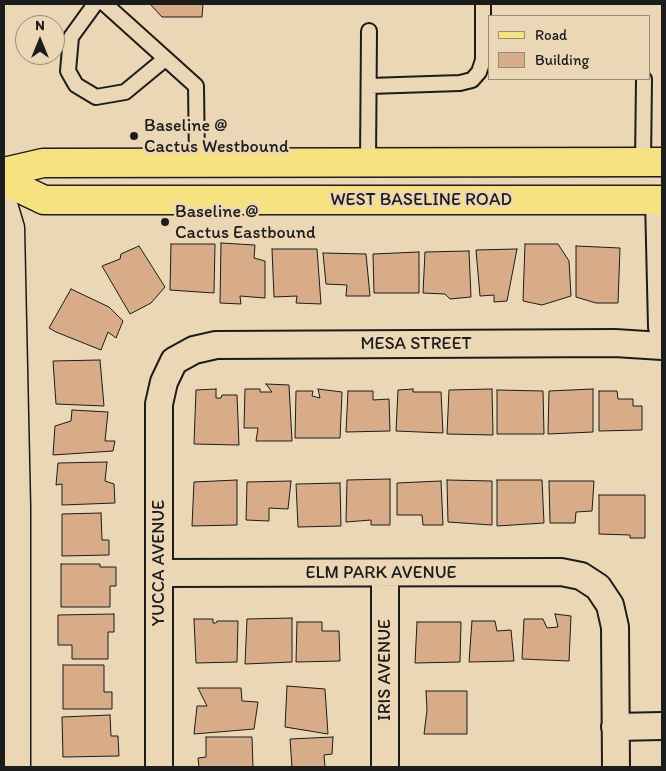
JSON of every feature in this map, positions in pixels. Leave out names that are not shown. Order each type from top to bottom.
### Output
[{"type":"main road","points":[[4,172],[43,163],[652,162]]},
{"type":"main road","name":"WEST BASELINE ROAD","points":[[4,180],[44,200],[661,200]]},
{"type":"main road","points":[[4,208],[10,228],[16,508],[16,767]]},
{"type":"street","points":[[661,200],[662,326]]},
{"type":"street","name":"MESA STREET","points":[[174,362],[194,350],[216,345],[615,343],[662,346]]},
{"type":"street","name":"YUCCA AVENUE","points":[[159,767],[159,404],[164,382],[174,362]]},
{"type":"street","name":"ELM PARK AVENUE","points":[[160,573],[561,572],[581,576],[598,587],[610,605],[615,627],[615,727]]},
{"type":"street","name":"IRIS AVENUE","points":[[385,767],[386,573]]},
{"type":"street","points":[[616,767],[615,727],[662,726]]},
{"type":"lane","points":[[95,4],[71,38],[68,71],[76,85],[96,97],[125,92],[165,59]]},
{"type":"lane","points":[[105,4],[196,86],[197,163]]},
{"type":"lane","points":[[369,86],[460,83],[472,80],[479,72],[482,60],[483,4]]},
{"type":"lane","points":[[368,162],[369,31]]},
{"type":"lane","points":[[644,80],[652,162]]},
{"type":"building","points":[[150,4],[203,4],[202,17],[162,17]]},
{"type":"building","points":[[221,243],[255,245],[254,258],[265,261],[265,298],[240,296],[241,304],[220,303]]},
{"type":"building","points":[[171,244],[215,244],[214,293],[170,290]]},
{"type":"building","points":[[525,244],[558,244],[569,261],[571,296],[542,305],[523,301]]},
{"type":"building","points":[[139,246],[165,287],[151,303],[130,314],[102,266],[120,259],[121,254]]},
{"type":"building","points":[[576,246],[620,248],[618,303],[596,303],[576,297]]},
{"type":"building","points":[[272,249],[317,249],[321,304],[296,303],[297,296],[274,297]]},
{"type":"building","points":[[517,249],[507,301],[494,302],[494,295],[480,296],[476,250]]},
{"type":"building","points":[[469,251],[471,297],[450,299],[445,294],[423,293],[425,252]]},
{"type":"building","points":[[419,252],[419,293],[374,293],[373,254]]},
{"type":"building","points":[[323,253],[366,254],[370,296],[346,296],[347,285],[326,284]]},
{"type":"building","points":[[71,289],[109,307],[123,321],[116,338],[108,332],[101,350],[49,328]]},
{"type":"building","points":[[100,360],[104,406],[56,404],[53,361]]},
{"type":"building","points":[[266,384],[289,385],[292,441],[256,441],[258,428],[244,428],[245,389],[260,389],[260,392],[272,392]]},
{"type":"building","points":[[216,389],[216,398],[221,398],[222,395],[237,395],[239,445],[194,444],[196,390]]},
{"type":"building","points":[[318,389],[342,392],[340,438],[295,438],[296,391],[313,391],[312,396],[320,398]]},
{"type":"building","points":[[413,389],[413,392],[441,392],[443,433],[396,431],[398,390]]},
{"type":"building","points":[[492,389],[493,435],[447,434],[449,390]]},
{"type":"building","points":[[593,389],[593,432],[548,434],[549,391]]},
{"type":"building","points":[[497,390],[543,391],[544,434],[497,434]]},
{"type":"building","points":[[348,391],[373,391],[373,400],[389,399],[390,431],[346,432]]},
{"type":"building","points":[[599,391],[617,391],[618,399],[633,399],[633,406],[642,406],[642,430],[599,431]]},
{"type":"building","points":[[72,410],[108,412],[105,441],[115,441],[113,451],[53,455],[55,426],[71,421]]},
{"type":"building","points":[[107,462],[105,481],[114,484],[115,503],[62,505],[62,484],[56,485],[58,463]]},
{"type":"building","points":[[390,479],[390,525],[371,525],[371,520],[346,522],[347,480]]},
{"type":"building","points":[[237,480],[237,525],[192,526],[194,482]]},
{"type":"building","points":[[447,480],[492,481],[492,525],[448,522]]},
{"type":"building","points":[[497,480],[542,480],[544,523],[497,526]]},
{"type":"building","points":[[291,481],[288,509],[269,508],[269,521],[246,520],[247,482]]},
{"type":"building","points":[[441,481],[443,525],[423,525],[422,515],[397,515],[397,483]]},
{"type":"building","points":[[549,481],[594,481],[592,511],[576,512],[575,523],[550,523]]},
{"type":"building","points":[[340,483],[341,526],[298,527],[296,484]]},
{"type":"building","points":[[599,495],[645,495],[645,538],[630,538],[630,535],[599,534]]},
{"type":"building","points":[[101,513],[102,540],[109,540],[109,555],[62,556],[62,514]]},
{"type":"building","points":[[61,564],[100,564],[100,567],[116,567],[116,586],[110,586],[110,607],[61,607]]},
{"type":"building","points":[[114,614],[114,632],[108,632],[108,659],[72,659],[72,645],[58,645],[58,615]]},
{"type":"building","points":[[555,614],[571,616],[569,661],[522,659],[524,619],[543,619],[547,628],[558,627]]},
{"type":"building","points":[[292,618],[292,662],[245,664],[247,619]]},
{"type":"building","points":[[194,619],[213,619],[213,623],[217,621],[238,621],[237,662],[196,663]]},
{"type":"building","points":[[472,621],[495,621],[497,631],[511,630],[514,661],[469,662]]},
{"type":"building","points":[[297,622],[322,622],[322,631],[339,631],[340,661],[296,662]]},
{"type":"building","points":[[417,622],[461,622],[460,662],[415,663]]},
{"type":"building","points":[[63,665],[104,665],[104,692],[112,692],[112,709],[63,709]]},
{"type":"building","points":[[287,686],[325,689],[328,734],[285,727]]},
{"type":"building","points":[[198,688],[241,688],[242,701],[258,702],[254,729],[194,734],[197,706],[207,706]]},
{"type":"building","points":[[426,691],[467,691],[467,734],[424,734],[427,710]]},
{"type":"building","points":[[110,715],[111,736],[118,736],[119,756],[63,757],[62,717]]},
{"type":"building","points":[[206,737],[252,737],[253,767],[199,767],[198,758],[206,757]]},
{"type":"building","points":[[333,737],[332,754],[324,755],[325,767],[292,767],[290,739]]},
{"type":"place","name":"Baseline @ Cactus Westbound","points":[[134,136]]},
{"type":"place","name":"Baseline @ Cactus Eastbound","points":[[165,222]]}]
